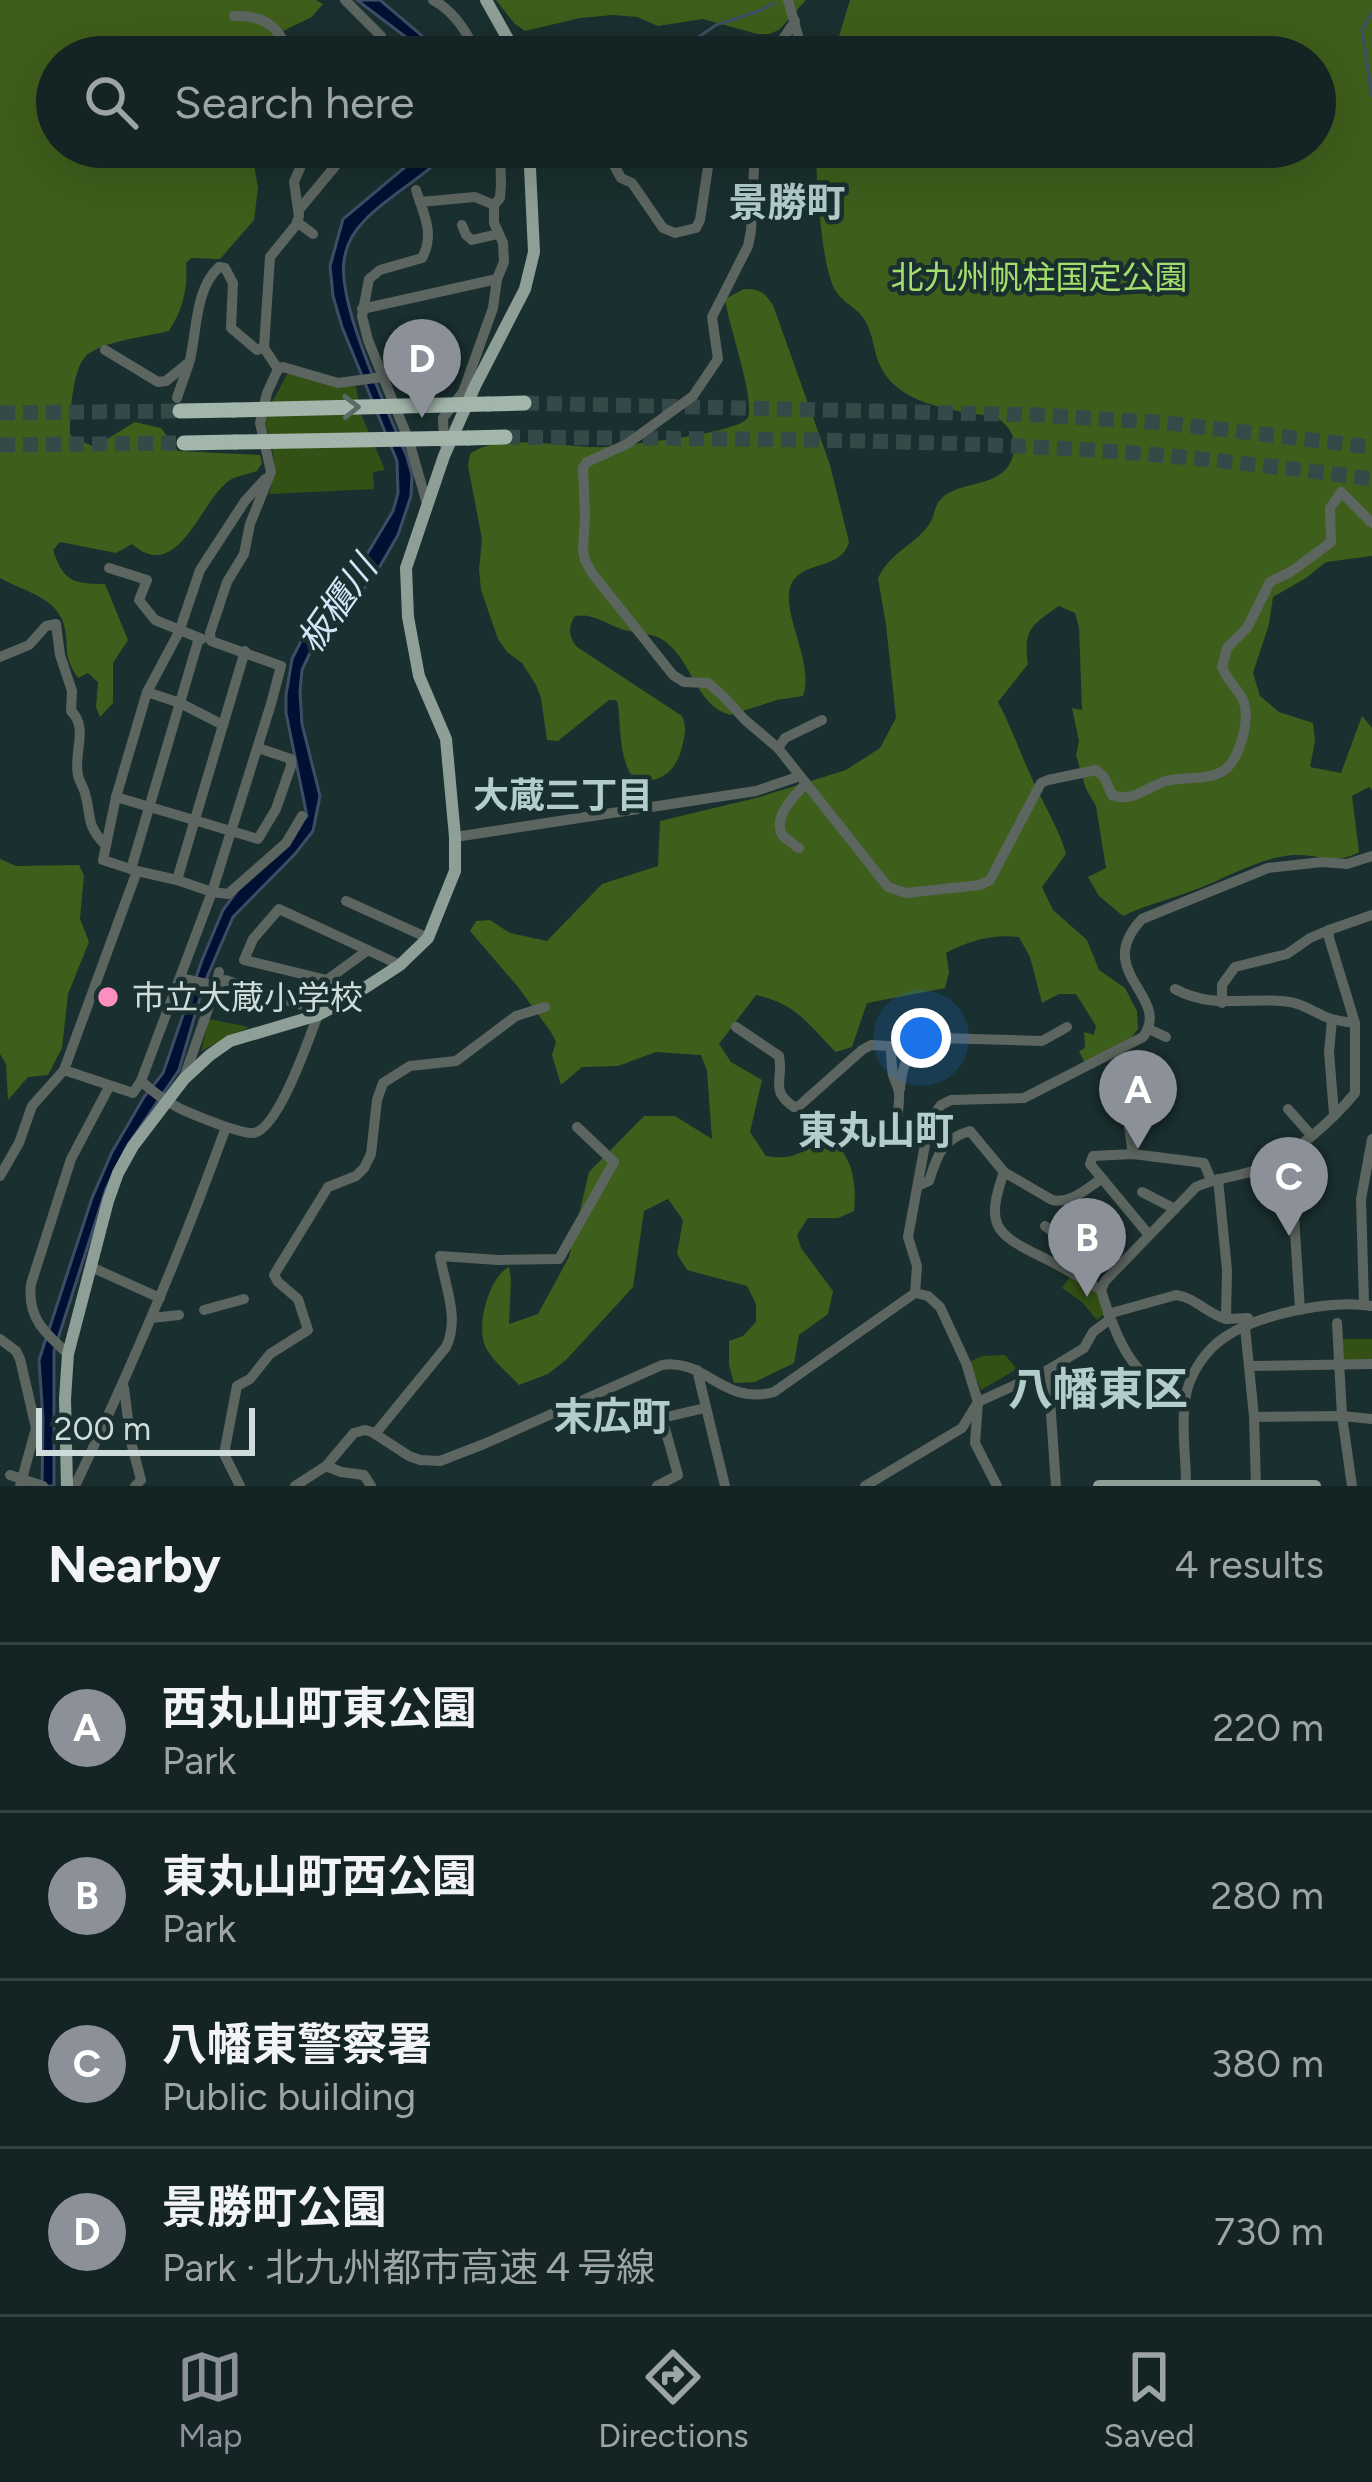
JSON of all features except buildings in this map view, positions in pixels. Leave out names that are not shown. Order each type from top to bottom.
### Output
[{"type":"highway","points":[[179,404],[234,410],[524,403]]},
{"type":"highway","points":[[184,443],[505,437]]},
{"type":"main road","points":[[486,0],[506,36]]},
{"type":"main road","points":[[71,1486],[63,1350],[107,1204],[133,1146],[184,1079],[230,1041],[318,1015],[400,965],[428,938],[455,871],[446,739],[419,676],[408,617],[406,568],[444,456],[525,289],[534,253],[530,168]]},
{"type":"main road","points":[[1099,1486],[1315,1486]]},
{"type":"street","points":[[345,0],[381,36]]},
{"type":"street","points":[[433,0],[445,6],[468,36]]},
{"type":"street","points":[[788,0],[798,36]]},
{"type":"street","points":[[234,16],[254,16],[283,36]]},
{"type":"street","points":[[786,36],[795,22]]},
{"type":"street","points":[[300,168],[294,182],[298,216],[313,234]]},
{"type":"street","points":[[278,369],[264,348],[270,257],[335,168]]},
{"type":"street","points":[[444,456],[443,418],[463,392],[494,308],[504,262],[503,243],[494,223],[500,168]]},
{"type":"street","points":[[616,168],[663,227],[675,233],[696,228],[708,168]]},
{"type":"street","points":[[754,168],[748,246],[712,317],[718,359],[692,396],[627,444],[587,462],[583,468],[583,550],[592,573],[673,675],[684,682],[708,683],[778,748],[888,887],[906,893],[990,880],[1041,783],[1048,780],[1096,770],[1105,777],[1112,795],[1125,798],[1158,783],[1204,777],[1227,768],[1246,719],[1242,698],[1226,676],[1223,658],[1227,648],[1247,628],[1270,582],[1292,572],[1331,542],[1330,508],[1340,492],[1372,524]]},
{"type":"street","points":[[427,504],[409,441],[368,340],[362,309],[369,279],[380,270],[422,259],[430,232],[418,196],[475,196],[494,205]]},
{"type":"street","points":[[462,225],[472,240],[498,234]]},
{"type":"street","points":[[179,404],[203,291],[219,267],[225,268],[233,284],[230,328],[257,350],[264,348]]},
{"type":"street","points":[[362,309],[497,279]]},
{"type":"street","points":[[105,350],[158,382],[189,362]]},
{"type":"street","points":[[0,1176],[32,1106],[64,1070],[134,870],[180,703],[227,582],[244,554],[250,524],[271,472],[260,423],[278,369],[338,382],[381,377]]},
{"type":"street","points":[[271,472],[245,501],[200,570],[178,632],[147,692],[116,796],[103,860],[228,894],[286,843],[302,816]]},
{"type":"street","points":[[64,1070],[134,1094],[146,1085],[186,978],[280,666],[155,620],[139,600],[147,580],[109,568]]},
{"type":"street","points":[[2,658],[29,645],[46,626],[56,624],[72,691],[70,711],[81,728],[77,773],[88,819],[105,845]]},
{"type":"street","points":[[177,880],[244,651]]},
{"type":"street","points":[[147,692],[223,725]]},
{"type":"street","points":[[778,748],[785,738],[823,720]]},
{"type":"street","points":[[116,796],[261,838],[276,809],[291,759],[258,748]]},
{"type":"street","points":[[455,837],[803,780]]},
{"type":"street","points":[[799,848],[783,836],[781,826],[785,808],[803,780]]},
{"type":"street","points":[[295,1486],[326,1466],[354,1433],[365,1430],[410,1456],[440,1461],[662,1365],[697,1370],[743,1395],[774,1393],[914,1292],[917,1266],[908,1237],[926,1139],[941,1105],[951,1100],[1015,1100],[1031,1095],[1135,1043],[1149,1029],[1149,1010],[1124,952],[1126,940],[1142,919],[1268,868],[1347,864],[1372,856]]},
{"type":"street","points":[[346,901],[428,938]]},
{"type":"street","points":[[238,985],[253,939],[280,909],[400,965]]},
{"type":"street","points":[[1222,1003],[1222,985],[1234,967],[1287,954],[1310,938],[1372,915]]},
{"type":"street","points":[[1185,1406],[1163,1396],[1124,1352],[1101,1290],[1196,1187],[1256,1170],[1289,1154],[1355,1094],[1355,1023],[1329,930]]},
{"type":"street","points":[[327,980],[368,950]]},
{"type":"street","points":[[244,960],[327,980],[344,1002]]},
{"type":"street","points":[[184,1079],[219,972]]},
{"type":"street","points":[[146,1085],[164,1101],[226,1127],[253,1133],[261,1130],[287,1094],[318,1015],[305,1006],[225,980],[213,986],[186,978]]},
{"type":"street","points":[[1175,989],[1222,1003],[1297,1003],[1332,1020],[1355,1023]]},
{"type":"street","points":[[240,1486],[224,1454],[237,1386],[250,1379],[270,1354],[308,1330],[298,1299],[274,1275],[328,1187],[364,1168],[371,1154],[383,1083],[410,1066],[456,1061],[516,1016],[545,1007]]},
{"type":"street","points":[[1332,1020],[1328,1052],[1334,1114]]},
{"type":"street","points":[[736,1027],[779,1056],[778,1091],[794,1107],[851,1057],[872,1045],[890,1046],[899,1093]]},
{"type":"street","points":[[926,1139],[904,1136],[897,1130],[902,1068],[911,1051],[940,1038],[1042,1041],[1067,1027]]},
{"type":"street","points":[[1149,1029],[1166,1037]]},
{"type":"street","points":[[63,1350],[36,1319],[29,1300],[61,1185],[110,1087]]},
{"type":"street","points":[[1124,1094],[1132,1154]]},
{"type":"street","points":[[1355,1094],[1372,1096]]},
{"type":"street","points":[[1288,1109],[1311,1135]]},
{"type":"street","points":[[71,1486],[152,1318],[226,1127]]},
{"type":"street","points":[[375,1434],[452,1336],[454,1320],[440,1256],[559,1258],[614,1162],[577,1127]]},
{"type":"street","points":[[918,1186],[929,1181],[939,1151],[953,1136],[970,1131],[1004,1172],[1052,1200],[1070,1199],[1102,1179]]},
{"type":"street","points":[[1186,1485],[1185,1406],[1200,1361],[1226,1336],[1245,1327],[1300,1310],[1368,1305],[1361,1199],[1372,1139]]},
{"type":"street","points":[[1149,1235],[1090,1164],[1093,1156],[1132,1154],[1204,1163],[1215,1179],[1227,1270],[1226,1319]]},
{"type":"street","points":[[1289,1154],[1300,1310]]},
{"type":"street","points":[[1004,1172],[995,1197],[996,1223],[1005,1237],[1101,1290]]},
{"type":"street","points":[[1142,1192],[1175,1209]]},
{"type":"street","points":[[1070,1199],[1083,1229],[1079,1240]]},
{"type":"street","points":[[1045,1226],[1107,1252]]},
{"type":"street","points":[[91,1267],[160,1298]]},
{"type":"street","points":[[914,1292],[928,1295],[940,1307],[966,1363],[978,1402],[974,1443],[997,1486]]},
{"type":"street","points":[[865,1486],[962,1428],[978,1402],[1084,1348],[1108,1317],[1176,1295],[1187,1296],[1212,1315],[1248,1318],[1256,1486]]},
{"type":"street","points":[[204,1310],[244,1299]]},
{"type":"street","points":[[152,1318],[179,1315]]},
{"type":"street","points":[[1337,1323],[1352,1486]]},
{"type":"street","points":[[0,1339],[20,1358],[36,1428],[26,1482]]},
{"type":"street","points":[[1250,1366],[1372,1364]]},
{"type":"street","points":[[697,1370],[725,1486]]},
{"type":"street","points":[[1048,1370],[1056,1486]]},
{"type":"street","points":[[123,1385],[130,1442],[141,1480],[135,1486]]},
{"type":"street","points":[[657,1486],[678,1475],[662,1418],[705,1408]]},
{"type":"street","points":[[1254,1417],[1372,1419]]},
{"type":"street","points":[[326,1466],[364,1475],[371,1486]]},
{"type":"green space","points":[[0,0],[316,0],[323,4],[312,17],[277,36],[36,36],[36,168],[255,168],[258,188],[254,220],[220,259],[191,258],[186,263],[184,299],[169,331],[101,347],[85,357],[77,373],[70,435],[94,447],[135,422],[161,428],[178,451],[260,455],[262,463],[257,471],[230,480],[219,490],[187,535],[163,554],[148,554],[132,544],[116,553],[60,542],[53,550],[71,579],[105,584],[128,640],[113,663],[113,703],[100,717],[98,682],[88,673],[78,678],[67,655],[59,613],[0,578]]},
{"type":"green space","points":[[496,0],[806,0],[779,30],[757,34],[703,19],[658,26],[637,17],[613,15],[525,31]]},
{"type":"green space","name":"北九州帆柱国定公園","points":[[850,0],[1372,0],[1372,556],[1326,562],[1273,597],[1253,673],[1260,696],[1279,712],[1313,723],[1310,767],[1341,773],[1362,716],[1372,728],[1372,790],[1369,787],[1352,796],[1359,852],[1343,858],[1294,855],[1267,860],[1123,916],[1099,896],[1088,877],[1106,868],[1096,806],[1076,755],[1079,741],[1072,708],[1082,710],[1079,628],[1075,613],[1059,606],[1032,629],[1028,664],[998,702],[1066,854],[1042,887],[1053,910],[1087,940],[1099,970],[1125,988],[1137,1011],[1138,1029],[1131,1038],[1085,1063],[1079,1051],[1085,1048],[1084,1032],[1094,1035],[1096,1026],[1076,994],[1059,994],[1042,1003],[1030,957],[1019,937],[981,939],[946,953],[945,988],[867,1003],[852,1047],[836,1052],[793,1010],[756,995],[719,1044],[731,1062],[762,1080],[750,1132],[766,1156],[796,1155],[822,1139],[832,1143],[847,1158],[853,1179],[854,1211],[838,1218],[808,1218],[797,1235],[801,1248],[833,1291],[828,1314],[799,1335],[794,1363],[755,1382],[734,1383],[729,1341],[743,1336],[756,1322],[756,1304],[747,1286],[687,1270],[677,1254],[683,1220],[668,1199],[644,1211],[633,1287],[566,1360],[548,1374],[519,1385],[493,1358],[483,1339],[483,1316],[495,1281],[509,1267],[509,1324],[538,1314],[569,1257],[589,1172],[644,1116],[675,1116],[712,1139],[707,1071],[701,1055],[656,1052],[618,1066],[582,1067],[561,1085],[551,1032],[470,931],[476,921],[490,920],[510,933],[547,941],[602,884],[658,866],[660,821],[846,770],[880,748],[896,718],[878,578],[925,530],[942,498],[996,477],[1011,461],[1013,437],[999,419],[926,403],[885,374],[864,319],[838,294],[830,278],[816,168],[1336,168],[1336,36],[839,36]]},
{"type":"green space","points":[[744,289],[761,292],[773,305],[830,465],[849,542],[838,557],[803,572],[791,585],[790,609],[805,668],[803,696],[730,715],[709,702],[662,639],[593,617],[575,616],[570,632],[577,647],[684,720],[676,763],[660,778],[635,781],[623,754],[616,700],[609,700],[558,741],[547,740],[536,685],[498,639],[481,590],[482,539],[468,466],[470,454],[498,443],[637,444],[741,423],[748,417],[748,394],[725,299]]},
{"type":"green space","points":[[289,371],[356,387],[361,414],[385,470],[373,472],[374,489],[269,494],[274,464],[264,417]]},
{"type":"green space","points":[[0,859],[16,866],[79,865],[84,875],[80,919],[89,942],[68,994],[62,1048],[48,1075],[28,1077],[8,1100],[6,1064],[0,1054]]},
{"type":"green space","points":[[209,1019],[249,1027],[201,1051]]},
{"type":"green space","points":[[1070,1277],[1097,1293],[1106,1312],[1097,1320],[1062,1288]]},
{"type":"green space","points":[[1342,1339],[1372,1339],[1372,1361],[1342,1361]]},
{"type":"green space","points":[[1005,1355],[1017,1369],[981,1390],[969,1362]]},
{"type":"water","points":[[357,0],[380,0],[422,36],[404,36]]},
{"type":"water","name":"板櫃川","points":[[404,168],[431,168],[361,225],[348,244],[344,261],[349,305],[407,457],[411,496],[398,535],[373,578],[314,644],[302,670],[302,724],[320,796],[313,831],[233,917],[204,984],[179,1070],[126,1148],[106,1189],[54,1351],[54,1486],[42,1486],[39,1360],[92,1198],[112,1152],[163,1073],[223,910],[307,816],[286,713],[292,659],[309,625],[366,556],[393,511],[398,493],[397,461],[333,296],[330,266],[343,219]]},
{"type":"waterway","points":[[700,36],[774,3]]},
{"type":"waterway","points":[[1372,13],[1362,30],[1372,96]]},
{"type":"tunnel","points":[[524,403],[1040,415],[1167,423],[1372,447]]},
{"type":"tunnel","points":[[0,413],[180,411]]},
{"type":"tunnel","points":[[505,437],[1035,447],[1204,459],[1372,479]]},
{"type":"tunnel","points":[[0,445],[184,443]]},
{"type":"place","name":"景勝町公園","points":[[422,418]]},
{"type":"place","name":"市立大蔵小学校","points":[[108,997]]},
{"type":"place","name":"西丸山町東公園","points":[[1138,1149]]},
{"type":"place","name":"八幡東警察署","points":[[1289,1236]]},
{"type":"place","name":"東丸山町西公園","points":[[1087,1297]]},
{"type":"district","name":"景勝町","points":[[787,202]]},
{"type":"district","name":"大蔵三丁目","points":[[563,795]]},
{"type":"district","name":"東丸山町","points":[[876,1130]]},
{"type":"district","name":"八幡東区","points":[[1098,1389]]},
{"type":"district","name":"末広町","points":[[612,1416]]}]
